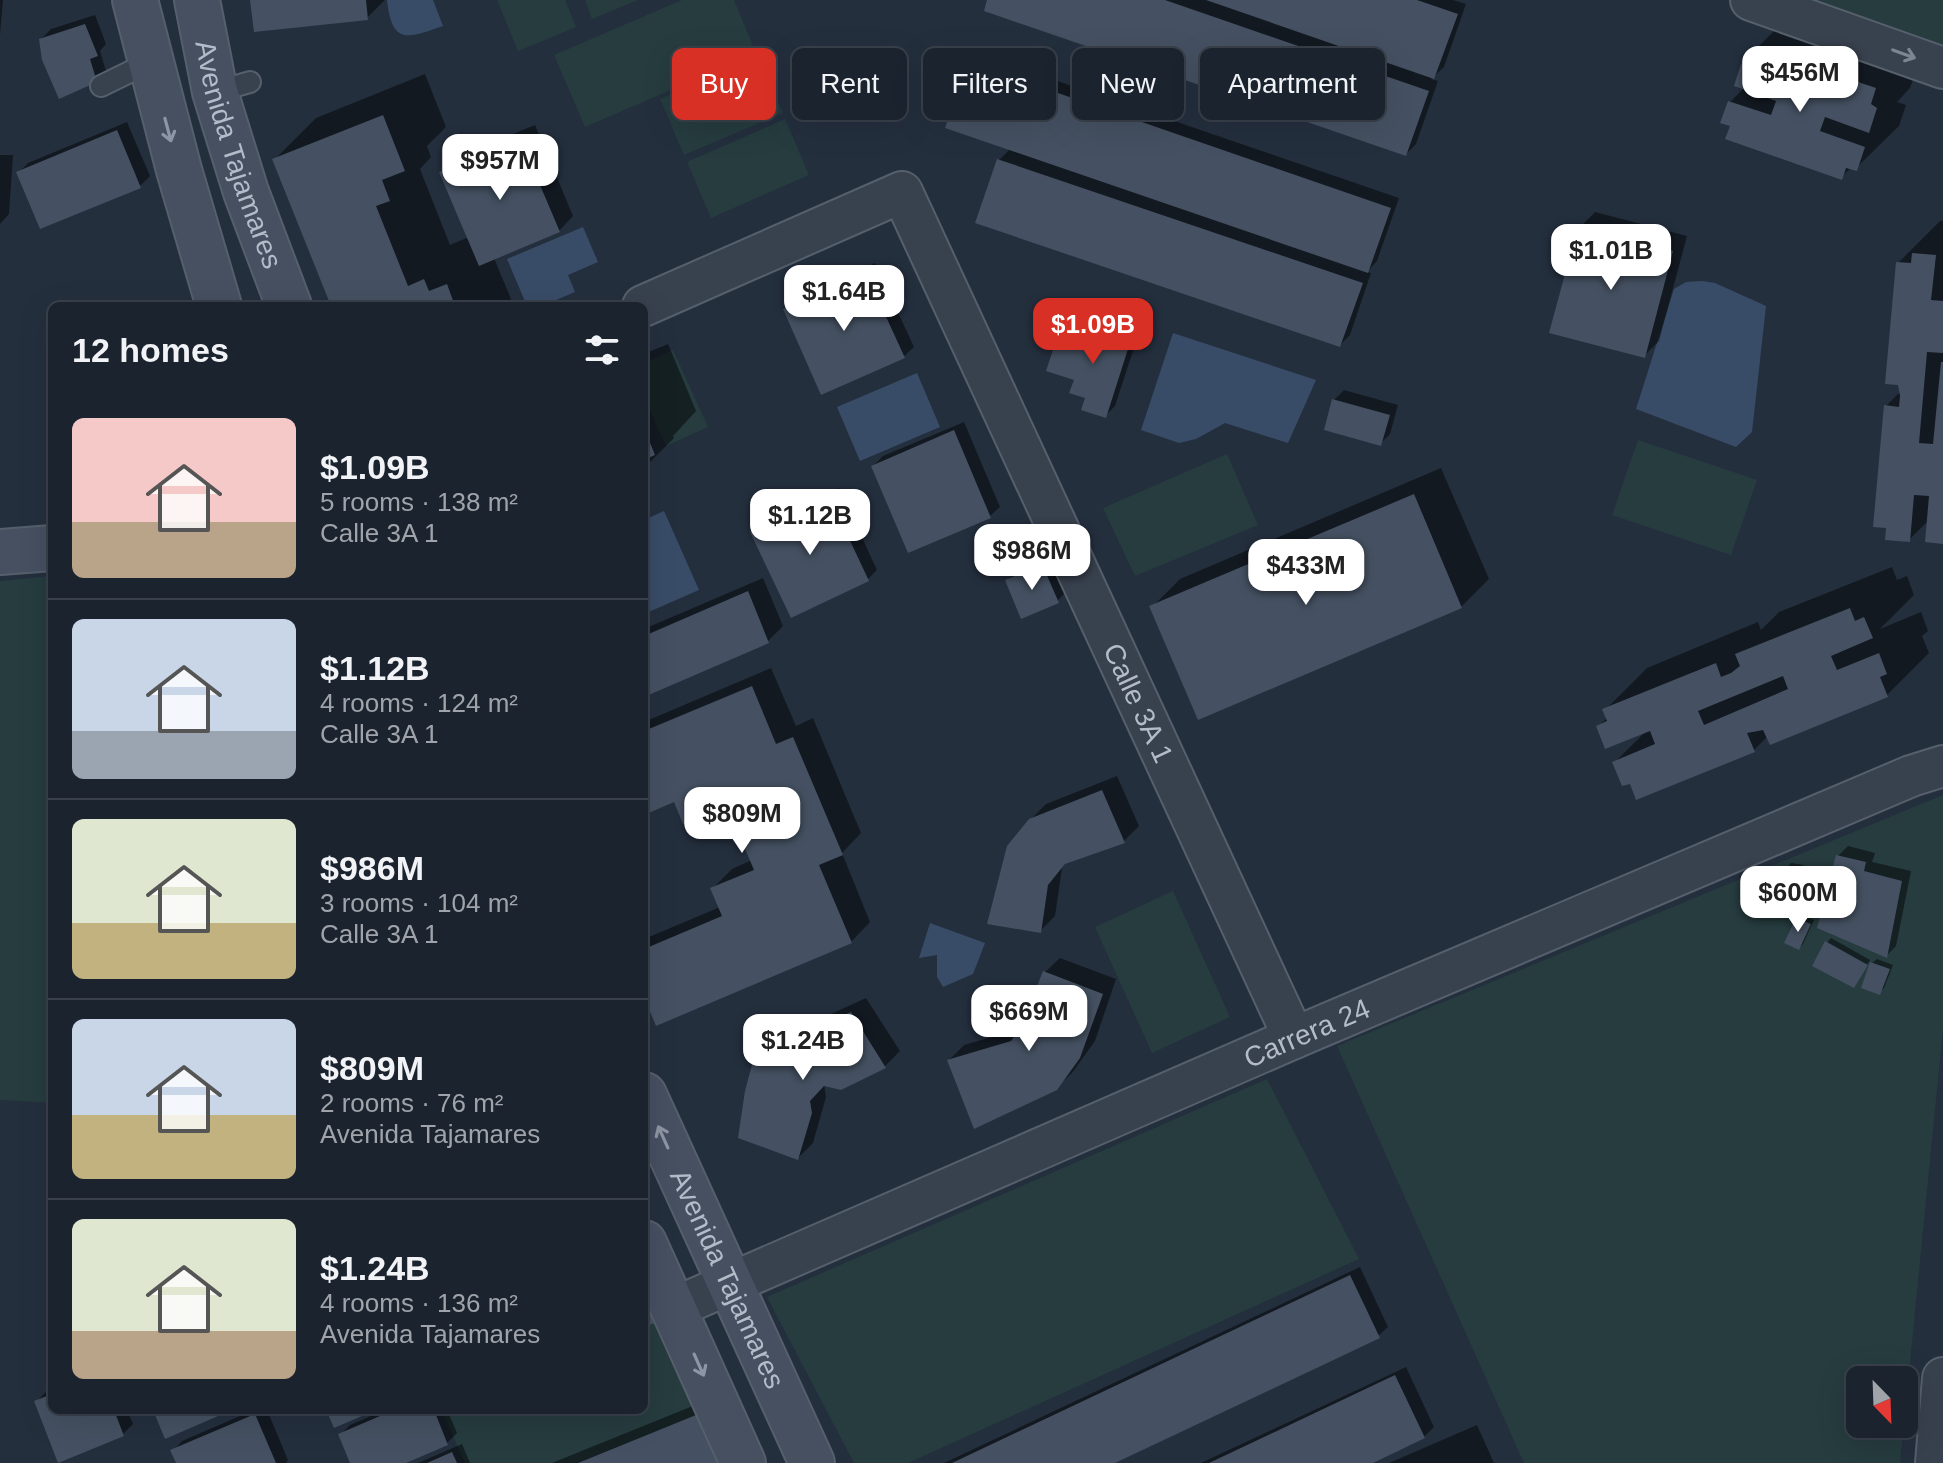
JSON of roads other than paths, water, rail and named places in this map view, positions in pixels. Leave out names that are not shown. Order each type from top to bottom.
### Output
[{"type":"street","points":[[135,0],[218,302]]},
{"type":"street","name":"Avenida Tajamares","points":[[197,0],[232,87],[246,192],[287,302]]},
{"type":"street","points":[[1751,0],[1943,68]]},
{"type":"street","name":"Calle 3A 1","points":[[648,304],[902,192],[1294,1038]]},
{"type":"street","points":[[0,552],[48,548]]},
{"type":"street","name":"Carrera 24","points":[[674,1308],[1294,1038],[1911,776],[1943,766]]},
{"type":"street","name":"Avenida Tajamares","points":[[648,1104],[812,1463]]},
{"type":"street","points":[[648,1252],[743,1463]]},
{"type":"street","points":[[1936,1463],[1943,1378]]},
{"type":"lane","points":[[101,86],[150,62]]},
{"type":"water","points":[[387,0],[433,0],[443,26],[404,35],[393,25]]},
{"type":"water","points":[[583,227],[598,262],[568,275],[575,292],[551,302],[525,302],[507,259]]},
{"type":"water","points":[[1686,282],[1715,283],[1766,306],[1752,432],[1736,447],[1636,409],[1674,289]]},
{"type":"water","points":[[1173,333],[1316,380],[1288,443],[1225,423],[1196,439],[1179,443],[1141,430]]},
{"type":"water","points":[[917,373],[940,427],[860,461],[837,407]]},
{"type":"water","points":[[664,511],[699,590],[648,612],[648,518]]},
{"type":"water","points":[[930,923],[985,943],[973,974],[943,987],[937,977],[937,955],[919,958]]}]
